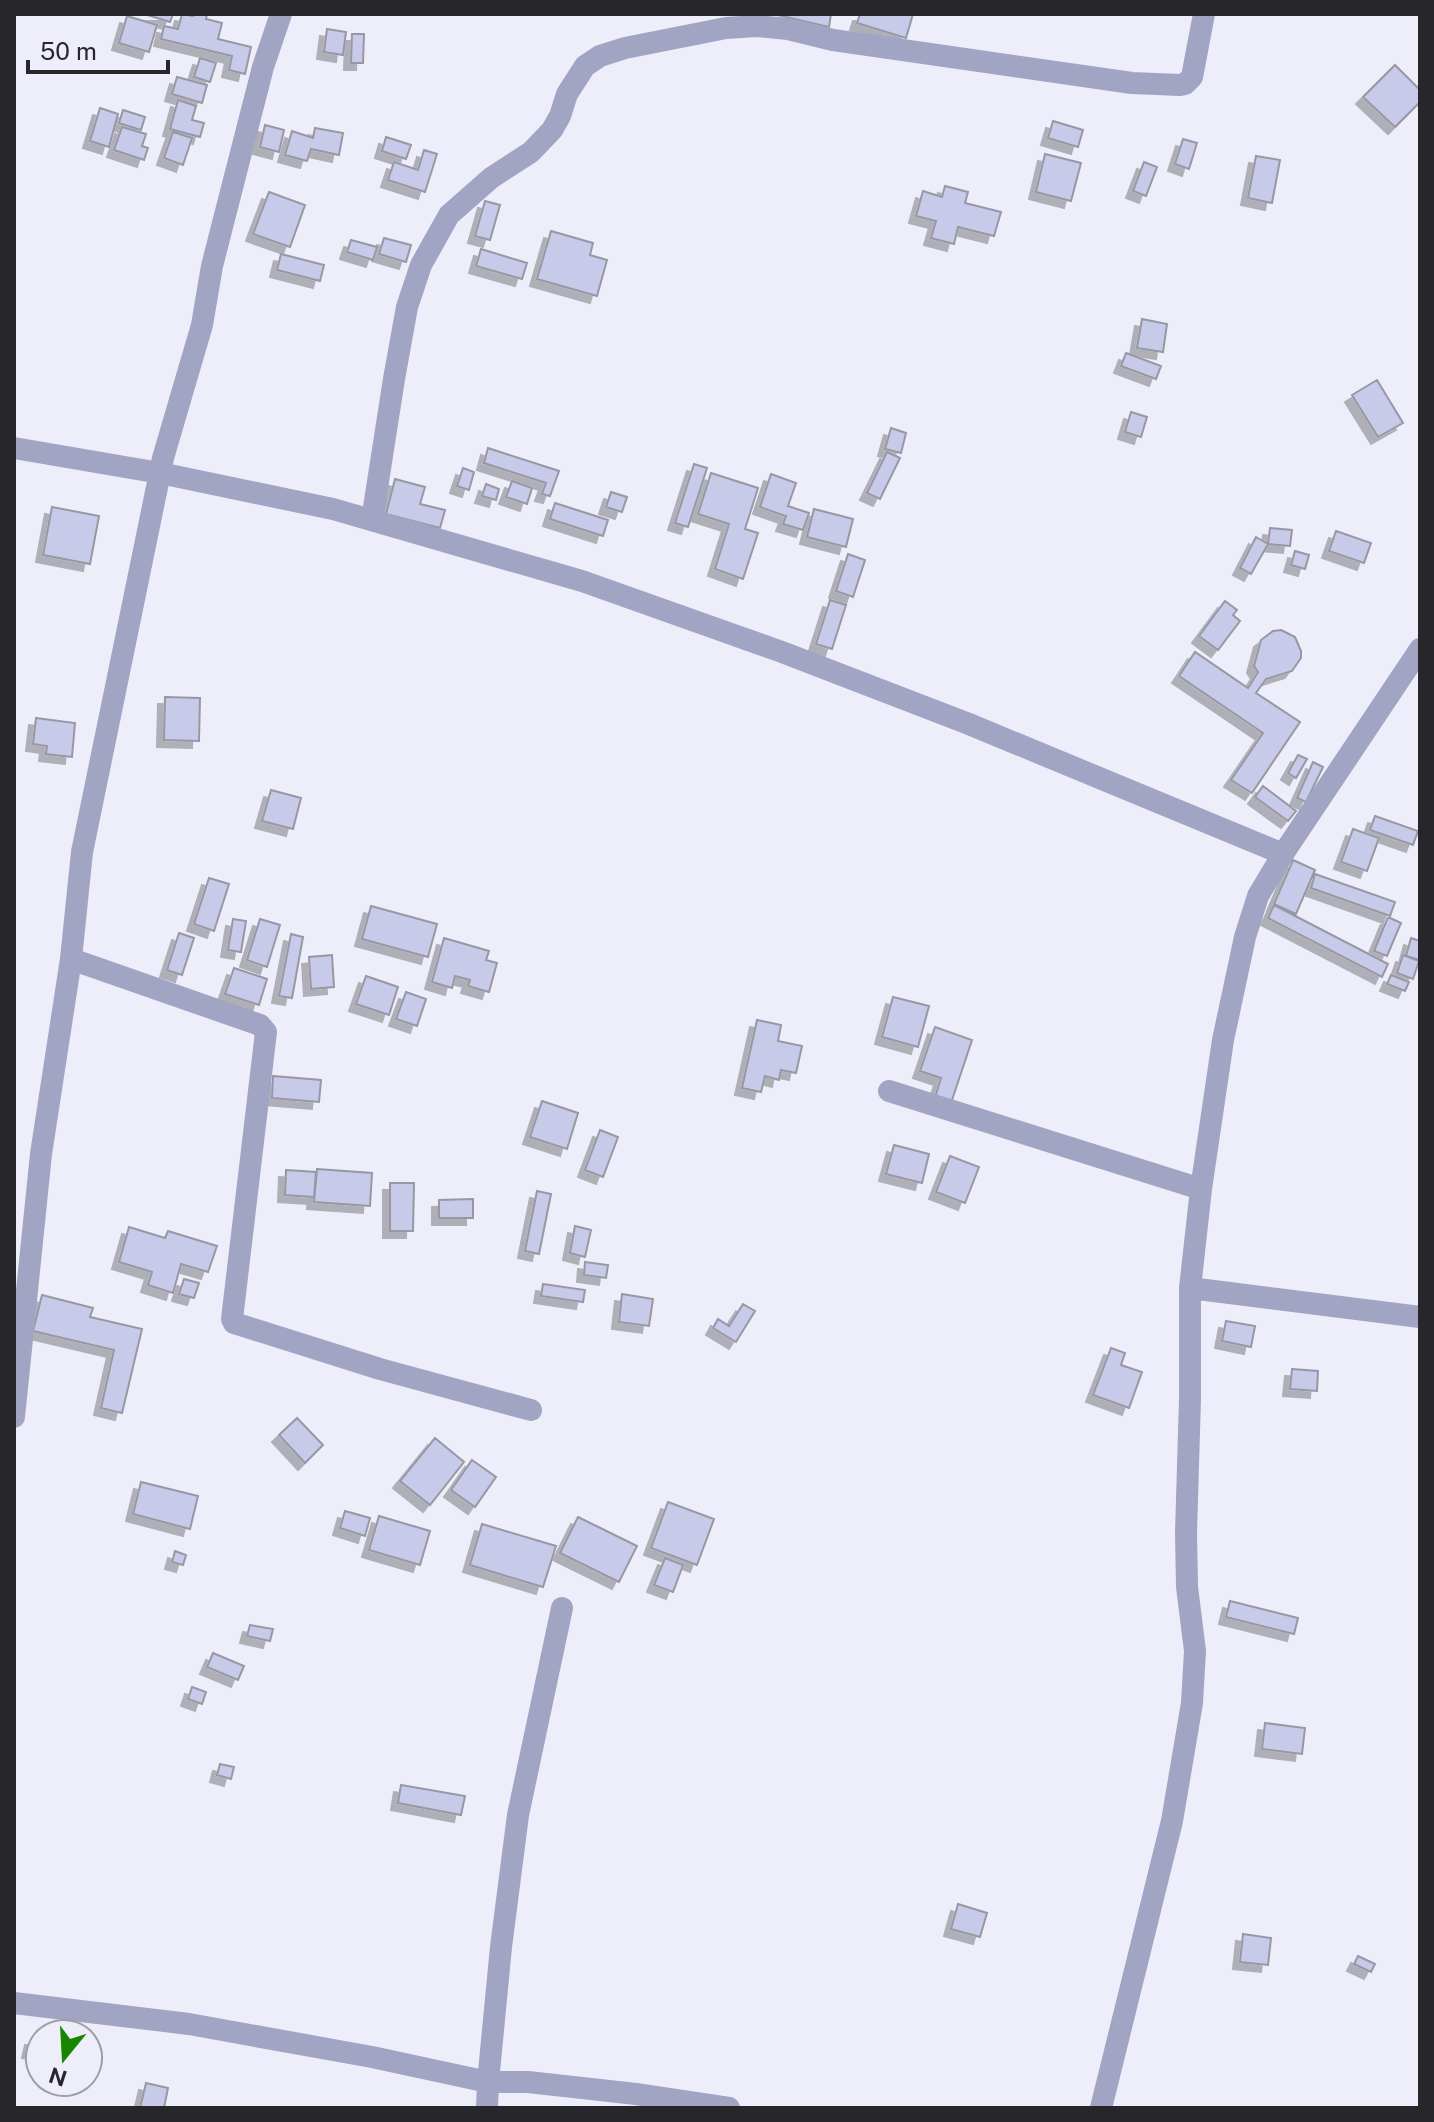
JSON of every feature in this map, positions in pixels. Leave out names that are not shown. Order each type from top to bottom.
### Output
[{"type":"street","points":[[14,1417],[41,1154],[71,959],[82,852],[160,473],[202,325],[212,266],[263,67],[281,14]]},
{"type":"street","points":[[372,520],[405,321],[421,265],[449,215],[491,178],[531,152],[552,130],[567,94],[585,66],[600,56],[726,28],[757,26],[788,29],[833,40],[1132,83],[1180,85],[1192,77],[1204,14]]},
{"type":"street","points":[[14,448],[160,473],[333,509],[582,581],[782,652],[969,724],[1283,854]]},
{"type":"street","points":[[1101,2108],[1169,1835],[1192,1703],[1195,1651],[1187,1587],[1186,1533],[1190,1288],[1223,1040],[1245,937],[1258,896],[1283,854],[1420,649]]},
{"type":"street","points":[[71,959],[260,1025],[266,1032],[232,1319],[234,1323],[380,1369],[531,1410]]},
{"type":"street","points":[[889,1091],[1201,1189]]},
{"type":"street","points":[[1190,1288],[1420,1317]]},
{"type":"street","points":[[487,2108],[501,1947],[518,1815],[562,1608]]},
{"type":"street","points":[[14,2003],[189,2024],[372,2057],[488,2082],[528,2082],[605,2090],[729,2108]]},
{"type":"building","points":[[144,14],[173,14],[170,22]]},
{"type":"building","points":[[182,14],[207,14],[206,19],[222,23],[218,39],[251,47],[245,74],[229,70],[232,56],[161,39],[164,26],[178,29]]},
{"type":"building","points":[[773,14],[831,14],[829,27]]},
{"type":"building","points":[[860,14],[913,14],[906,38],[857,23]]},
{"type":"building","points":[[127,16],[157,25],[149,52],[119,43]]},
{"type":"building","points":[[327,29],[346,32],[343,55],[324,52]]},
{"type":"building","points":[[352,34],[364,34],[363,63],[351,63]]},
{"type":"building","points":[[200,58],[216,63],[210,82],[194,77]]},
{"type":"building","points":[[1395,65],[1420,90],[1420,102],[1395,127],[1363,97]]},
{"type":"building","points":[[177,77],[207,85],[202,103],[172,94]]},
{"type":"building","points":[[178,100],[196,106],[192,120],[204,123],[200,137],[170,129]]},
{"type":"building","points":[[100,108],[118,114],[109,147],[90,141]]},
{"type":"building","points":[[123,110],[145,117],[141,130],[119,123]]},
{"type":"building","points":[[1053,121],[1083,130],[1078,147],[1048,138]]},
{"type":"building","points":[[265,125],[284,130],[279,152],[260,147]]},
{"type":"building","points":[[122,127],[146,134],[142,146],[148,148],[144,160],[114,150]]},
{"type":"building","points":[[315,128],[343,133],[339,155],[311,149],[307,161],[285,155],[292,131],[313,138]]},
{"type":"building","points":[[173,132],[192,138],[183,165],[164,158]]},
{"type":"building","points":[[386,137],[411,145],[406,159],[382,151]]},
{"type":"building","points":[[1183,139],[1197,143],[1189,169],[1175,164]]},
{"type":"building","points":[[424,150],[437,154],[425,192],[388,180],[394,162],[418,170]]},
{"type":"building","points":[[1045,154],[1081,163],[1071,201],[1036,192]]},
{"type":"building","points":[[1256,156],[1280,160],[1272,203],[1248,198]]},
{"type":"building","points":[[1144,162],[1157,167],[1146,196],[1133,191]]},
{"type":"building","points":[[945,186],[968,192],[965,203],[1001,212],[994,236],[958,227],[954,244],[931,238],[936,221],[916,216],[923,191],[942,197]]},
{"type":"building","points":[[269,192],[305,205],[290,247],[253,234]]},
{"type":"building","points":[[485,201],[500,205],[490,240],[475,236]]},
{"type":"building","points":[[551,231],[593,243],[590,255],[607,260],[597,296],[537,279]]},
{"type":"building","points":[[384,238],[411,245],[406,262],[379,254]]},
{"type":"building","points":[[351,240],[377,247],[373,260],[347,252]]},
{"type":"building","points":[[481,249],[527,263],[522,279],[476,266]]},
{"type":"building","points":[[281,254],[324,265],[320,281],[277,270]]},
{"type":"building","points":[[1142,319],[1167,324],[1163,352],[1137,348]]},
{"type":"building","points":[[1126,353],[1161,366],[1156,379],[1121,366]]},
{"type":"building","points":[[1377,380],[1403,423],[1378,437],[1352,395]]},
{"type":"building","points":[[1131,412],[1147,417],[1141,437],[1125,432]]},
{"type":"building","points":[[891,428],[906,433],[901,453],[885,449]]},
{"type":"building","points":[[488,448],[559,471],[550,496],[542,494],[546,483],[484,463]]},
{"type":"building","points":[[887,452],[900,458],[880,499],[867,493]]},
{"type":"building","points":[[694,464],[707,468],[688,527],[675,523]]},
{"type":"building","points":[[463,468],[474,472],[469,490],[457,486]]},
{"type":"building","points":[[711,473],[758,488],[745,529],[758,533],[743,579],[715,569],[729,524],[698,514]]},
{"type":"building","points":[[771,474],[796,483],[788,506],[809,513],[803,530],[783,524],[786,516],[760,507]]},
{"type":"building","points":[[395,479],[425,487],[420,504],[445,510],[440,528],[386,514]]},
{"type":"building","points":[[512,481],[532,488],[527,504],[506,497]]},
{"type":"building","points":[[486,484],[499,489],[496,500],[482,496]]},
{"type":"building","points":[[611,492],[627,497],[622,512],[606,507]]},
{"type":"building","points":[[555,503],[608,520],[603,536],[550,519]]},
{"type":"building","points":[[52,507],[99,516],[90,564],[43,555]]},
{"type":"building","points":[[814,509],[853,519],[846,547],[807,537]]},
{"type":"building","points":[[1270,528],[1292,530],[1290,546],[1268,544]]},
{"type":"building","points":[[1336,531],[1371,543],[1364,563],[1329,551]]},
{"type":"building","points":[[1256,537],[1268,544],[1251,574],[1240,568]]},
{"type":"building","points":[[1295,551],[1309,555],[1305,569],[1291,565]]},
{"type":"building","points":[[848,554],[865,560],[853,597],[836,591]]},
{"type":"building","points":[[830,600],[846,605],[832,649],[816,644]]},
{"type":"building","points":[[1225,601],[1237,610],[1233,615],[1240,621],[1218,650],[1199,636]]},
{"type":"building","points":[[1281,630],[1295,637],[1301,658],[1292,671],[1266,679],[1256,693],[1300,722],[1252,793],[1231,780],[1263,733],[1179,676],[1195,652],[1248,688],[1258,672],[1254,666],[1261,640],[1273,631]]},
{"type":"building","points":[[165,697],[200,698],[199,741],[164,740]]},
{"type":"building","points":[[36,718],[75,723],[72,757],[46,754],[47,746],[33,744]]},
{"type":"building","points":[[1298,755],[1307,759],[1296,778],[1288,773]]},
{"type":"building","points":[[1313,762],[1323,767],[1306,802],[1297,798]]},
{"type":"building","points":[[1263,786],[1296,811],[1288,821],[1255,797]]},
{"type":"building","points":[[271,790],[301,798],[293,829],[262,821]]},
{"type":"building","points":[[1375,816],[1418,831],[1413,845],[1370,830]]},
{"type":"building","points":[[1353,829],[1379,838],[1367,871],[1341,862]]},
{"type":"building","points":[[1293,860],[1315,870],[1296,914],[1274,904]]},
{"type":"building","points":[[1315,874],[1395,902],[1390,916],[1311,888]]},
{"type":"building","points":[[209,878],[229,884],[214,931],[194,924]]},
{"type":"building","points":[[1274,905],[1388,964],[1382,977],[1268,918]]},
{"type":"building","points":[[371,906],[437,924],[428,957],[362,939]]},
{"type":"building","points":[[1388,917],[1401,923],[1387,956],[1374,951]]},
{"type":"building","points":[[233,919],[246,921],[241,952],[228,950]]},
{"type":"building","points":[[260,919],[280,925],[267,967],[247,960]]},
{"type":"building","points":[[179,933],[194,938],[182,975],[167,970]]},
{"type":"building","points":[[291,934],[303,937],[292,998],[279,996]]},
{"type":"building","points":[[444,938],[489,951],[486,960],[497,963],[489,992],[468,986],[470,980],[455,976],[452,988],[432,982]]},
{"type":"building","points":[[1411,938],[1420,941],[1420,960],[1406,956]]},
{"type":"building","points":[[332,955],[334,987],[311,989],[309,957]]},
{"type":"building","points":[[1403,955],[1419,961],[1413,979],[1397,973]]},
{"type":"building","points":[[234,968],[267,979],[259,1005],[225,994]]},
{"type":"building","points":[[1391,975],[1409,982],[1405,991],[1387,984]]},
{"type":"building","points":[[366,976],[398,987],[389,1015],[356,1004]]},
{"type":"building","points":[[406,992],[426,999],[417,1026],[396,1019]]},
{"type":"building","points":[[893,997],[929,1006],[918,1047],[882,1037]]},
{"type":"building","points":[[757,1020],[781,1025],[778,1041],[802,1046],[796,1073],[781,1070],[779,1080],[765,1076],[761,1092],[742,1088]]},
{"type":"building","points":[[935,1027],[972,1040],[951,1103],[935,1098],[941,1078],[920,1071]]},
{"type":"building","points":[[273,1076],[321,1080],[319,1102],[272,1098]]},
{"type":"building","points":[[542,1101],[578,1113],[567,1149],[530,1137]]},
{"type":"building","points":[[600,1130],[618,1137],[603,1177],[585,1170]]},
{"type":"building","points":[[894,1145],[929,1154],[922,1183],[886,1174]]},
{"type":"building","points":[[950,1156],[979,1167],[965,1203],[936,1192]]},
{"type":"building","points":[[317,1169],[372,1173],[370,1206],[314,1202]]},
{"type":"building","points":[[286,1170],[316,1172],[314,1197],[285,1195]]},
{"type":"building","points":[[390,1183],[414,1183],[413,1231],[390,1231]]},
{"type":"building","points":[[537,1191],[551,1194],[539,1254],[525,1251]]},
{"type":"building","points":[[473,1199],[473,1218],[439,1218],[439,1200]]},
{"type":"building","points":[[575,1226],[591,1230],[585,1257],[570,1253]]},
{"type":"building","points":[[129,1227],[165,1238],[168,1231],[217,1246],[208,1272],[181,1264],[173,1293],[148,1285],[152,1272],[119,1262]]},
{"type":"building","points":[[585,1262],[608,1265],[606,1278],[584,1275]]},
{"type":"building","points":[[184,1279],[199,1283],[194,1298],[179,1294]]},
{"type":"building","points":[[543,1284],[585,1290],[583,1302],[541,1296]]},
{"type":"building","points":[[622,1294],[653,1299],[649,1326],[619,1322]]},
{"type":"building","points":[[42,1295],[93,1308],[90,1317],[142,1329],[122,1413],[101,1408],[114,1350],[33,1331]]},
{"type":"building","points":[[743,1304],[755,1311],[736,1342],[713,1328],[718,1319],[729,1326]]},
{"type":"building","points":[[1226,1321],[1255,1326],[1251,1347],[1222,1341]]},
{"type":"building","points":[[1111,1348],[1125,1353],[1121,1365],[1142,1372],[1129,1408],[1093,1395]]},
{"type":"building","points":[[1292,1369],[1318,1371],[1317,1391],[1290,1389]]},
{"type":"building","points":[[297,1418],[323,1445],[305,1463],[279,1435]]},
{"type":"building","points":[[435,1438],[464,1462],[430,1505],[400,1481]]},
{"type":"building","points":[[472,1460],[496,1477],[475,1507],[451,1490]]},
{"type":"building","points":[[141,1482],[198,1496],[190,1529],[133,1514]]},
{"type":"building","points":[[668,1502],[714,1519],[697,1565],[651,1548]]},
{"type":"building","points":[[345,1511],[370,1518],[365,1536],[340,1528]]},
{"type":"building","points":[[379,1516],[430,1531],[420,1565],[369,1550]]},
{"type":"building","points":[[578,1517],[637,1546],[619,1582],[560,1553]]},
{"type":"building","points":[[482,1524],[556,1546],[543,1587],[470,1565]]},
{"type":"building","points":[[175,1551],[186,1555],[183,1565],[172,1562]]},
{"type":"building","points":[[665,1558],[683,1565],[673,1592],[654,1585]]},
{"type":"building","points":[[1230,1601],[1298,1618],[1294,1634],[1226,1617]]},
{"type":"building","points":[[250,1625],[273,1629],[270,1641],[247,1636]]},
{"type":"building","points":[[213,1653],[244,1666],[238,1680],[207,1667]]},
{"type":"building","points":[[192,1687],[206,1692],[202,1704],[188,1699]]},
{"type":"building","points":[[1265,1723],[1305,1728],[1302,1754],[1262,1749]]},
{"type":"building","points":[[220,1764],[234,1767],[231,1779],[217,1775]]},
{"type":"building","points":[[401,1785],[465,1796],[461,1815],[398,1803]]},
{"type":"building","points":[[958,1904],[987,1913],[980,1937],[951,1929]]},
{"type":"building","points":[[1243,1934],[1271,1938],[1268,1965],[1240,1962]]},
{"type":"building","points":[[1358,1956],[1375,1964],[1371,1972],[1354,1964]]},
{"type":"building","points":[[146,2083],[168,2088],[164,2108],[140,2108]]}]
